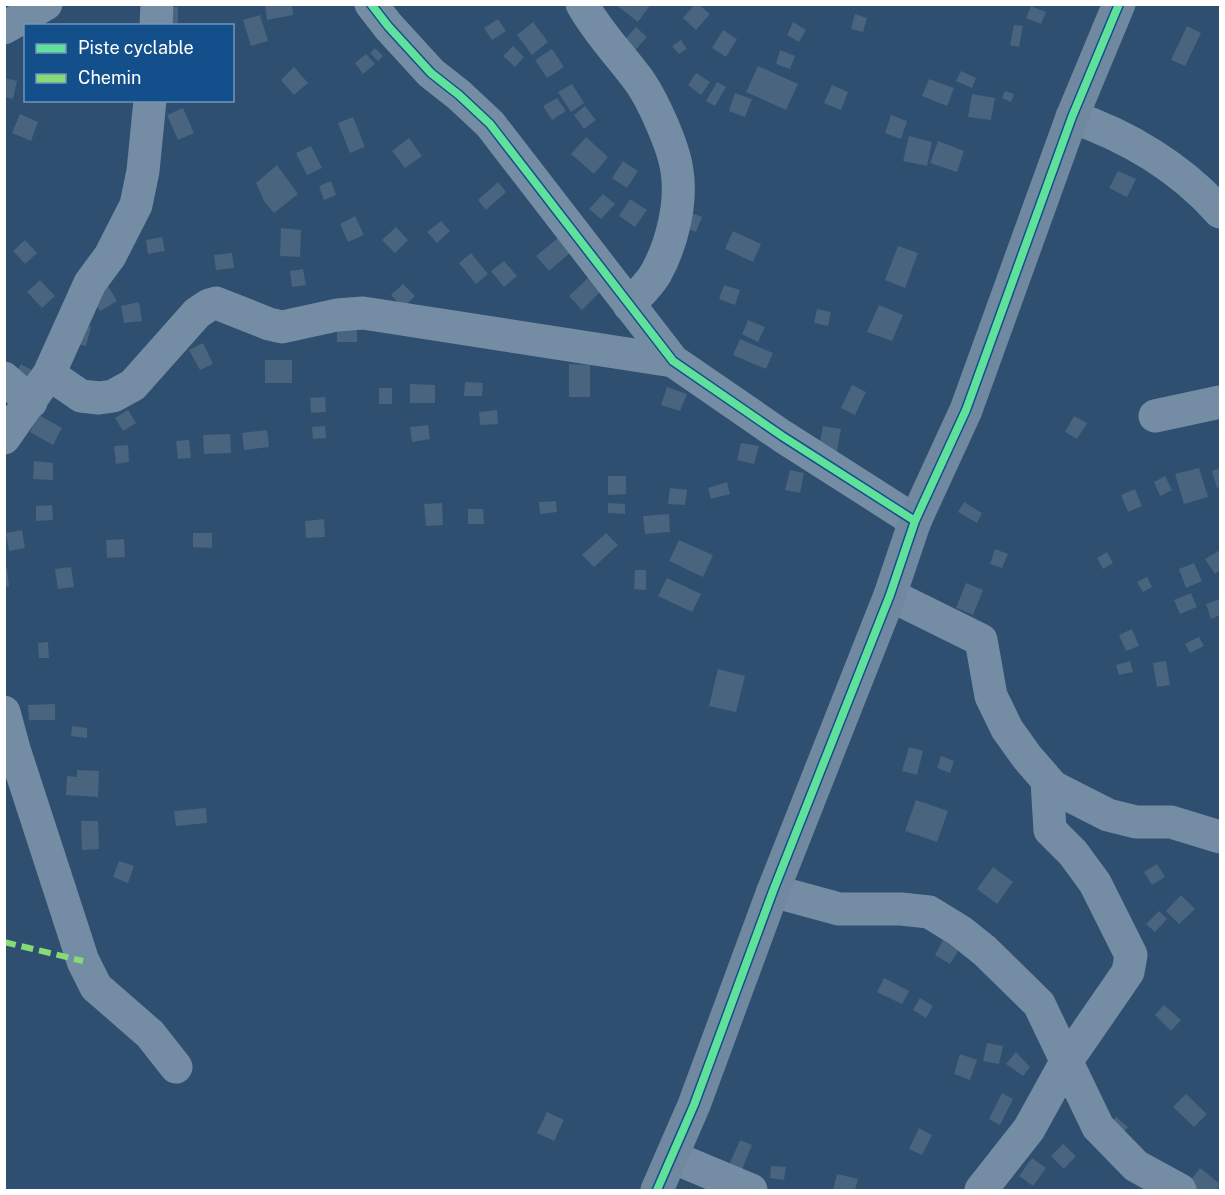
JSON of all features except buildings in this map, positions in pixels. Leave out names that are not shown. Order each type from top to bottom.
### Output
[{"type":"street","points":[[4,28],[46,4]]},
{"type":"street","points":[[156,24],[157,4]]},
{"type":"street","points":[[372,4],[388,26],[431,73],[490,124],[673,361],[782,436],[915,521]]},
{"type":"street","points":[[582,4],[590,19],[641,84],[659,117],[677,170],[678,202],[669,242],[656,274],[629,305]]},
{"type":"street","points":[[657,1191],[694,1105],[773,891],[890,595],[915,521],[966,410],[1072,117],[1119,4]]},
{"type":"street","points":[[4,438],[49,374],[90,283],[110,256],[136,205],[143,171],[150,102]]},
{"type":"street","points":[[1072,117],[1093,124],[1163,162],[1202,191],[1221,212]]},
{"type":"street","points":[[49,374],[81,396],[99,398],[113,396],[133,385],[197,313],[216,303],[282,327],[337,315],[363,313],[673,361]]},
{"type":"street","points":[[4,378],[31,402]]},
{"type":"street","points":[[1155,416],[1221,402]]},
{"type":"street","points":[[890,595],[981,640],[991,696],[1007,729],[1053,787],[1108,815],[1136,822],[1171,822],[1221,837]]},
{"type":"street","points":[[4,712],[83,962],[96,987],[150,1034],[176,1066]]},
{"type":"street","points":[[981,1191],[1029,1129],[1066,1062],[1128,972],[1131,955],[1095,883],[1073,853],[1050,830],[1047,781]]},
{"type":"street","points":[[773,891],[839,909],[901,909],[929,912],[960,931],[985,951],[1039,1004],[1098,1127],[1137,1166],[1180,1191]]},
{"type":"street","points":[[672,1157],[751,1191]]},
{"type":"marked path","points":[[4,942],[83,961]]},
{"type":"cycle path","points":[[371,4],[431,73],[490,124],[673,361],[782,436],[915,521]]},
{"type":"cycle path","points":[[657,1190],[694,1105],[773,891],[890,595],[915,521],[966,410],[1072,117],[1119,4]]}]
